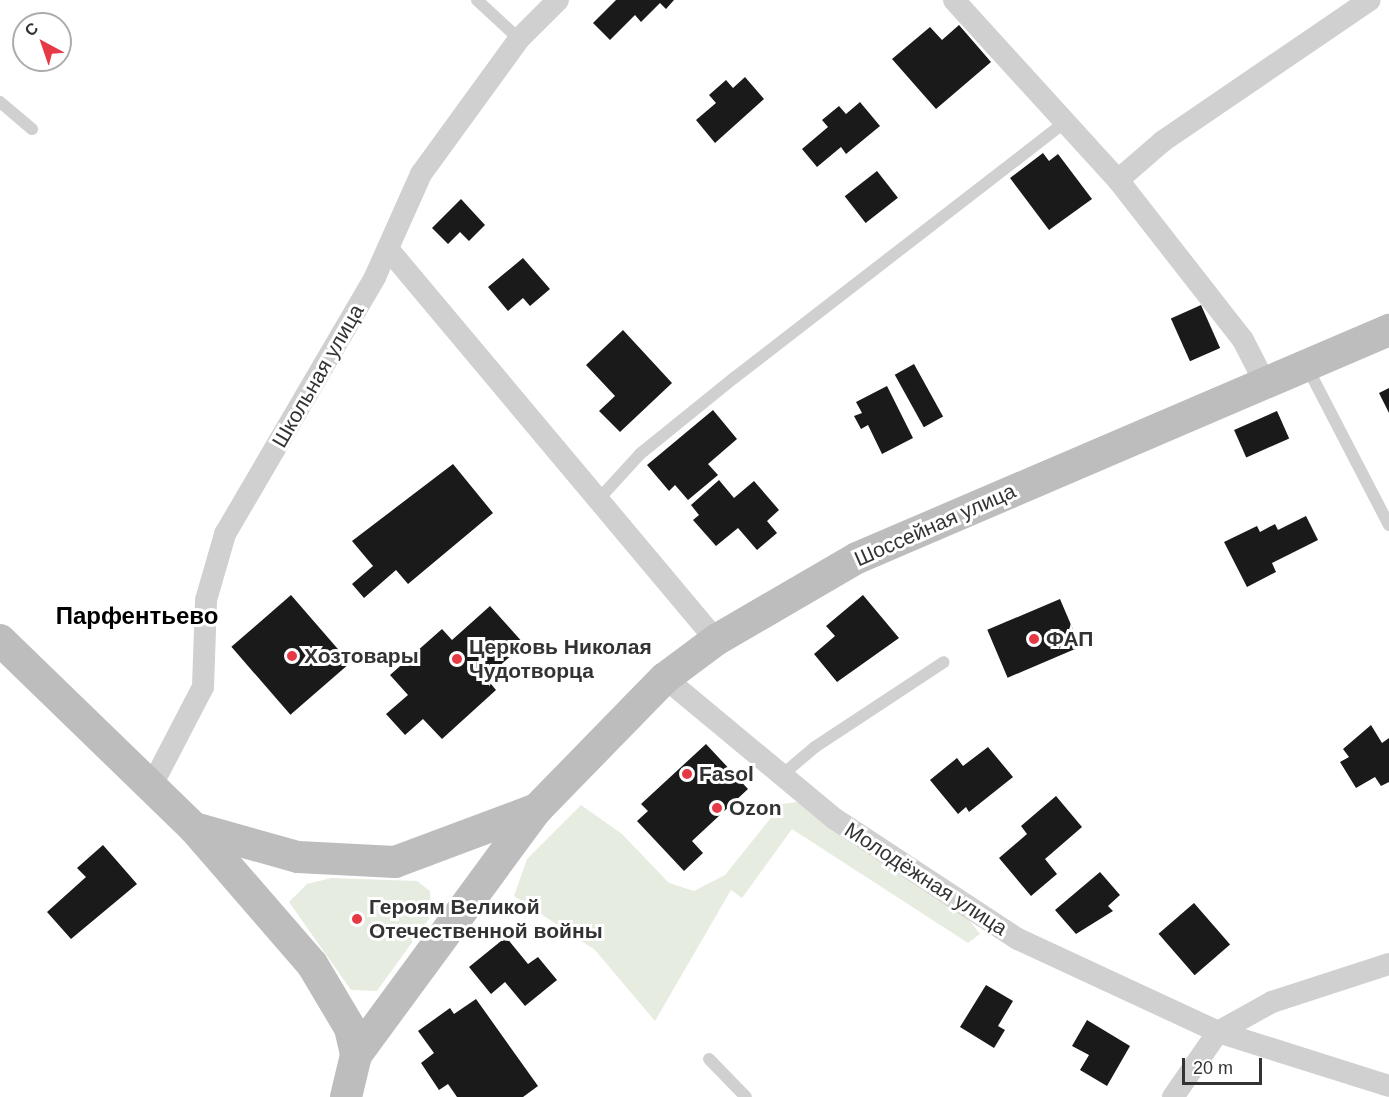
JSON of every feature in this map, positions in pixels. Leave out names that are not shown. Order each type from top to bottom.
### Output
[{"type":"street","name":"Школьная улица","points":[[152,785],[203,687],[206,600],[225,534],[388,249],[421,174],[519,39],[558,0]]},
{"type":"street","points":[[954,0],[1063,124],[1118,180],[1243,340],[1265,383]]},
{"type":"street","points":[[1118,180],[1172,135],[1370,0]]},
{"type":"street","points":[[388,249],[716,640]]},
{"type":"street","name":"Шоссейная улица","points":[[356,1055],[537,809],[665,678],[716,640],[857,558],[1389,330]]},
{"type":"street","points":[[0,640],[194,828],[312,964],[350,1028],[356,1055],[346,1097]]},
{"type":"street","name":"Молодёжная улица","points":[[665,678],[835,819],[1018,939],[1218,1032],[1389,1086]]},
{"type":"street","points":[[194,828],[298,857],[395,862],[537,809]]},
{"type":"street","points":[[1173,1097],[1218,1032],[1272,1002],[1389,964]]},
{"type":"lane","points":[[477,0],[519,39]]},
{"type":"lane","points":[[0,102],[32,129]]},
{"type":"lane","points":[[598,500],[640,454],[725,385],[1063,124]]},
{"type":"lane","points":[[1306,366],[1389,525]]},
{"type":"lane","points":[[782,775],[816,747],[944,662]]},
{"type":"lane","points":[[709,1059],[746,1097]]},
{"type":"shaded area","points":[[797,802],[965,915],[980,934],[968,943],[792,829],[742,898],[731,890],[655,1021],[595,950],[514,896],[527,859],[581,805],[622,834],[669,883],[694,891],[725,875],[782,804]]},
{"type":"shaded area","points":[[331,878],[417,881],[430,891],[431,916],[377,991],[351,990],[289,902],[307,884]]},
{"type":"building","points":[[616,0],[674,0],[666,9],[660,3],[641,22],[635,15],[610,40],[593,23]]},
{"type":"building","points":[[959,25],[991,62],[936,109],[892,59],[930,27],[942,40]]},
{"type":"building","points":[[745,77],[764,99],[715,143],[696,120],[716,103],[709,95],[726,80],[733,88]]},
{"type":"building","points":[[860,102],[880,126],[846,154],[841,147],[817,167],[802,149],[828,127],[822,120],[839,106],[846,114]]},
{"type":"building","points":[[1043,153],[1049,161],[1058,154],[1092,199],[1049,230],[1010,178]]},
{"type":"building","points":[[877,171],[898,198],[866,223],[845,196]]},
{"type":"building","points":[[461,199],[485,225],[469,241],[460,232],[448,244],[432,228]]},
{"type":"building","points":[[523,258],[550,289],[530,306],[523,298],[508,311],[488,287]]},
{"type":"building","points":[[1201,305],[1220,348],[1190,361],[1171,318]]},
{"type":"building","points":[[623,330],[672,383],[620,432],[599,411],[615,396],[586,365]]},
{"type":"building","points":[[914,364],[943,416],[924,427],[895,375]]},
{"type":"building","points":[[887,386],[913,438],[882,454],[868,425],[861,429],[854,416],[862,413],[856,402]]},
{"type":"building","points":[[1389,388],[1389,413],[1379,393]]},
{"type":"building","points":[[713,410],[737,439],[708,464],[718,475],[688,500],[675,485],[669,491],[647,465]]},
{"type":"building","points":[[1277,411],[1289,438],[1246,458],[1234,430]]},
{"type":"building","points":[[453,464],[493,513],[408,584],[396,570],[364,598],[352,584],[373,566],[352,541]]},
{"type":"building","points":[[719,480],[734,498],[754,481],[779,510],[767,521],[777,533],[757,550],[738,528],[716,546],[693,520],[699,515],[691,505]]},
{"type":"building","points":[[1306,516],[1318,540],[1272,563],[1276,572],[1247,587],[1224,542],[1257,526],[1260,532],[1275,524],[1278,530]]},
{"type":"building","points":[[291,595],[350,663],[290,715],[231,647]]},
{"type":"building","points":[[863,595],[899,638],[837,682],[814,654],[835,636],[826,626]]},
{"type":"building","name":"ФАП","points":[[1060,599],[1080,647],[1008,678],[987,630]]},
{"type":"building","name":"Церковь Николая Чудотворца","points":[[490,606],[524,644],[486,678],[496,690],[442,739],[423,719],[405,735],[386,714],[408,695],[390,675],[442,629],[452,640]]},
{"type":"building","points":[[1371,725],[1382,743],[1389,738],[1389,782],[1381,786],[1375,777],[1356,788],[1340,762],[1349,757],[1343,749]]},
{"type":"building","points":[[706,744],[748,789],[692,841],[703,853],[684,871],[637,821],[648,811],[641,804]]},
{"type":"building","points":[[988,747],[1013,777],[969,812],[966,807],[958,814],[930,780],[957,758],[963,766]]},
{"type":"building","points":[[1056,796],[1082,827],[1045,859],[1057,874],[1031,896],[999,858],[1027,834],[1021,826]]},
{"type":"building","points":[[103,845],[137,884],[71,939],[47,912],[86,877],[77,868]]},
{"type":"building","points":[[1100,872],[1120,895],[1108,906],[1113,911],[1076,934],[1055,910]]},
{"type":"building","points":[[1194,903],[1230,945],[1195,975],[1159,934]]},
{"type":"building","points":[[506,937],[528,964],[538,957],[557,980],[525,1006],[505,982],[491,994],[469,967]]},
{"type":"building","points":[[986,985],[1013,1001],[998,1026],[1005,1030],[994,1048],[960,1027]]},
{"type":"building","points":[[476,999],[538,1086],[523,1097],[457,1097],[448,1084],[439,1090],[421,1063],[434,1053],[418,1031],[450,1008],[454,1014]]},
{"type":"building","points":[[1087,1020],[1130,1046],[1107,1086],[1080,1070],[1089,1055],[1072,1046]]},
{"type":"place","name":"ФАП","points":[[1034,639]]},
{"type":"place","name":"Хозтовары","points":[[292,656]]},
{"type":"place","name":"Церковь Николая Чудотворца","points":[[457,659]]},
{"type":"place","name":"Fasol","points":[[687,774]]},
{"type":"place","name":"Ozon","points":[[717,808]]},
{"type":"place","name":"Героям Великой Отечественной войны","points":[[357,919]]},
{"type":"district","name":"Парфентьево","points":[[137,616]]}]
